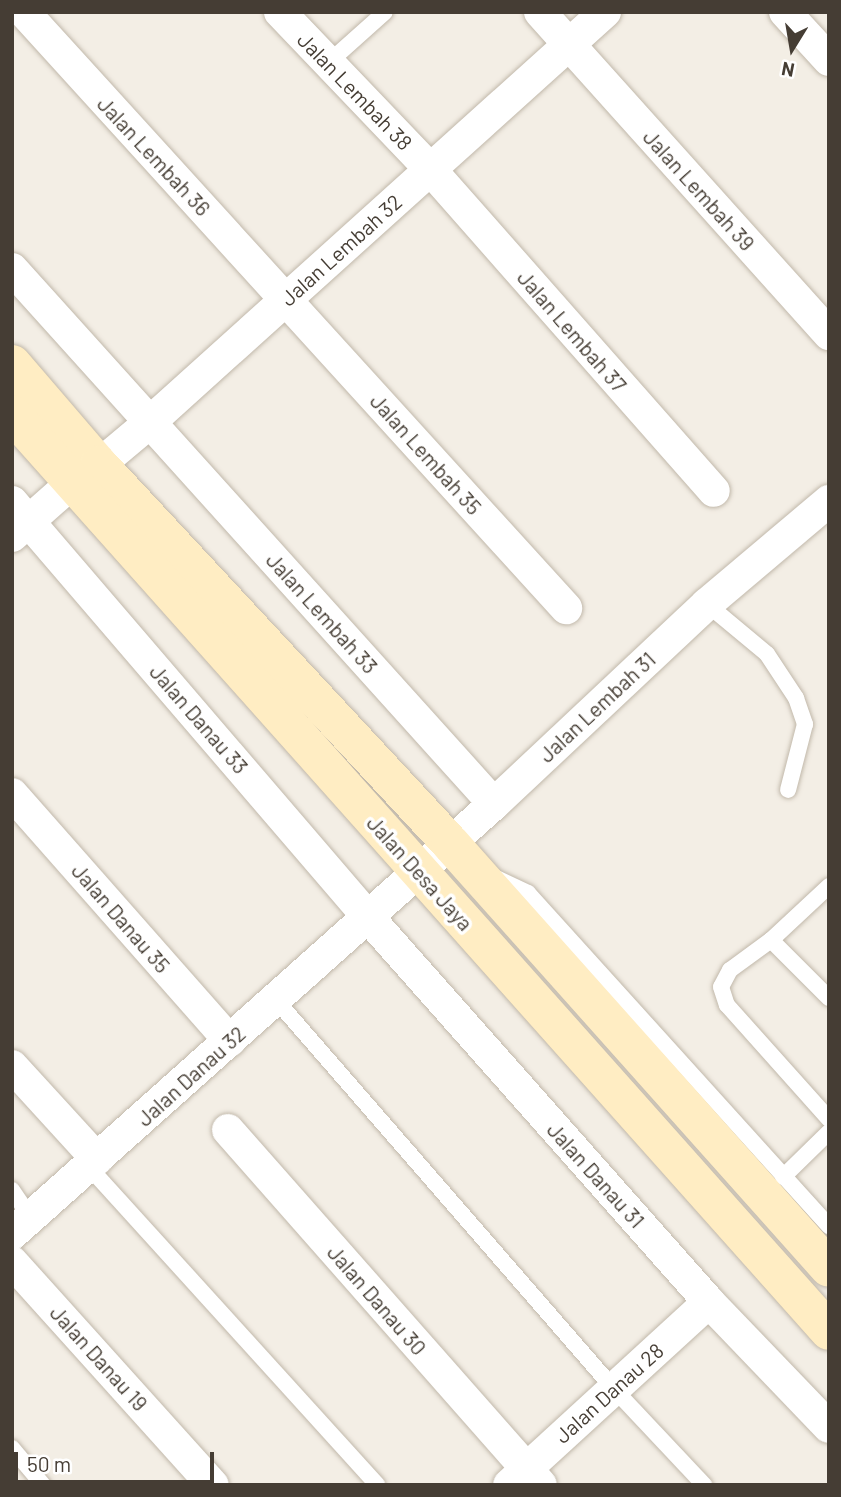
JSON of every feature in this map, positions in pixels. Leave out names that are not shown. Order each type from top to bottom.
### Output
[{"type":"main road","name":"Jalan Desa Jaya","points":[[12,364],[86,473],[419,871],[829,1331]]},
{"type":"main road","name":"Jalan Desa Jaya","points":[[12,414],[86,473],[460,855],[829,1268]]},
{"type":"street","name":"Jalan Lembah 36","points":[[24,12],[286,299]]},
{"type":"street","name":"Jalan Lembah 38","points":[[280,12],[430,169]]},
{"type":"street","name":"Jalan Lembah 39","points":[[541,12],[829,334]]},
{"type":"street","name":"Jalan Lembah 32","points":[[18,520],[86,473],[149,422],[605,12]]},
{"type":"street","points":[[785,12],[829,60]]},
{"type":"street","name":"Jalan Lembah 37","points":[[430,169],[714,492]]},
{"type":"street","name":"Jalan Lembah 33","points":[[12,269],[494,804]]},
{"type":"street","name":"Jalan Lembah 35","points":[[286,299],[566,608]]},
{"type":"street","name":"Jalan Lembah 31","points":[[368,917],[419,871],[460,855],[494,804],[707,604],[829,501]]},
{"type":"street","name":"Jalan Danau 33","points":[[18,520],[368,917]]},
{"type":"street","name":"Jalan Danau 35","points":[[12,794],[230,1041]]},
{"type":"street","name":"Jalan Danau 32","points":[[22,1226],[368,917]]},
{"type":"street","name":"Jalan Danau 31","points":[[368,917],[709,1302],[829,1427]]},
{"type":"street","points":[[12,1066],[93,1163]]},
{"type":"street","name":"Jalan Danau 30","points":[[228,1130],[525,1479]]},
{"type":"street","name":"Jalan Danau 19","points":[[12,1262],[213,1485]]},
{"type":"street","name":"Jalan Danau 28","points":[[525,1479],[614,1389],[709,1302]]},
{"type":"lane","points":[[328,64],[385,12]]},
{"type":"lane","points":[[707,604],[767,654],[796,698],[805,724],[788,790]]},
{"type":"lane","points":[[460,855],[528,893],[829,1226]]},
{"type":"lane","points":[[829,886],[771,940],[730,970],[724,978],[722,996],[829,1119]]},
{"type":"lane","points":[[771,940],[829,998]]},
{"type":"lane","points":[[276,1000],[614,1389],[704,1485]]},
{"type":"lane","points":[[783,1177],[829,1132]]},
{"type":"lane","points":[[93,1163],[377,1485]]},
{"type":"lane","points":[[12,1190],[22,1226]]},
{"type":"lane","points":[[12,1448],[43,1485]]}]
